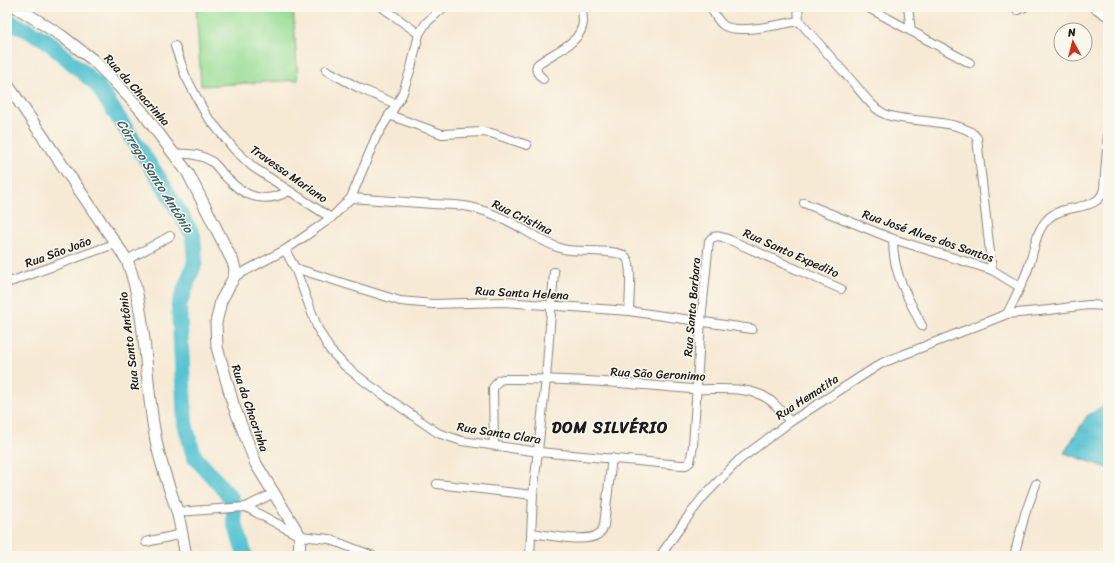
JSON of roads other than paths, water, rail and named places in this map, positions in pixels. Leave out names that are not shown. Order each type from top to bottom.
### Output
[{"type":"main road","name":"Rua da Chacrinha","points":[[16,7],[62,36],[93,60],[141,110],[188,173],[233,262],[235,269],[234,277],[221,301],[216,323],[217,347],[233,404],[256,464],[300,536]]},
{"type":"main road","name":"Rua Santo Antônio","points":[[7,84],[117,243],[127,260],[135,280],[155,436],[168,486],[177,512],[186,556]]},
{"type":"main road","points":[[299,556],[300,536]]},
{"type":"street","points":[[382,7],[419,34]]},
{"type":"street","points":[[234,277],[285,250],[330,218],[351,198],[373,143],[402,94],[411,68],[419,34],[426,23],[444,7]]},
{"type":"street","points":[[543,79],[538,74],[536,69],[537,65],[573,40],[581,30],[583,22],[582,7]]},
{"type":"street","points":[[711,7],[718,20],[724,26],[736,29],[748,30],[799,21]]},
{"type":"street","points":[[798,7],[799,21],[878,110],[901,119],[940,123],[970,130],[975,134],[977,138],[992,270]]},
{"type":"street","points":[[867,7],[970,62]]},
{"type":"street","points":[[908,7],[911,31]]},
{"type":"street","points":[[1093,7],[1108,17]]},
{"type":"street","name":"Travessa Mariano","points":[[175,46],[185,75],[206,115],[234,149],[253,167],[330,218]]},
{"type":"street","points":[[326,70],[359,88],[396,104]]},
{"type":"street","points":[[389,115],[442,134],[491,133],[527,145]]},
{"type":"street","points":[[1007,314],[1020,287],[1042,224],[1052,215],[1065,210],[1094,203],[1103,195],[1108,134]]},
{"type":"street","points":[[174,154],[192,153],[212,161],[228,179],[245,194],[262,198],[280,196],[289,191]]},
{"type":"street","name":"Rua Cristina","points":[[351,198],[457,204],[477,208],[498,216],[548,243],[562,248],[584,252],[611,252],[622,254],[627,258],[630,267],[629,311]]},
{"type":"street","name":"Rua José Alves dos Santos","points":[[804,203],[893,239],[992,270],[1020,287]]},
{"type":"street","points":[[127,260],[170,236]]},
{"type":"street","name":"Rua Santa Barbara","points":[[693,446],[698,389],[701,321],[709,241],[715,236],[730,240]]},
{"type":"street","points":[[893,239],[895,269],[922,326]]},
{"type":"street","name":"Rua Santo Expedito","points":[[730,240],[841,289]]},
{"type":"street","name":"Rua São João","points":[[7,283],[117,243]]},
{"type":"street","name":"Rua Santa Clara","points":[[285,250],[294,268],[318,329],[330,350],[345,366],[438,433],[462,441],[539,452],[686,465],[690,462],[693,446]]},
{"type":"street","name":"Rua Santa Helena","points":[[294,268],[400,301],[433,304],[502,302],[629,311],[752,329]]},
{"type":"street","points":[[530,556],[554,272]]},
{"type":"street","name":"Rua Hematita","points":[[660,556],[704,497],[739,460],[790,422],[882,363],[1007,314],[1088,305],[1108,306]]},
{"type":"street","name":"Rua São Geronimo","points":[[494,445],[493,388],[499,380],[546,379],[749,391],[763,396],[774,403],[790,422]]},
{"type":"street","points":[[532,533],[578,538],[596,536],[601,532],[604,525],[612,458]]},
{"type":"street","points":[[437,484],[534,495]]},
{"type":"street","points":[[1014,556],[1023,521],[1036,484]]},
{"type":"street","points":[[177,512],[221,510],[243,507],[274,493]]},
{"type":"street","points":[[243,507],[300,536],[329,539],[373,556]]},
{"type":"street","points":[[146,542],[182,534]]},
{"type":"water","points":[[1108,396],[1108,468],[1064,453],[1087,416],[1103,406]]},
{"type":"waterway","name":"Córrego Santo Antônio","points":[[7,20],[46,40],[96,84],[160,180],[193,235],[195,262],[179,305],[185,424],[194,456],[232,499],[235,523],[245,556]]},
{"type":"district","name":"DOM SILVÉRIO","points":[[610,427]]}]
